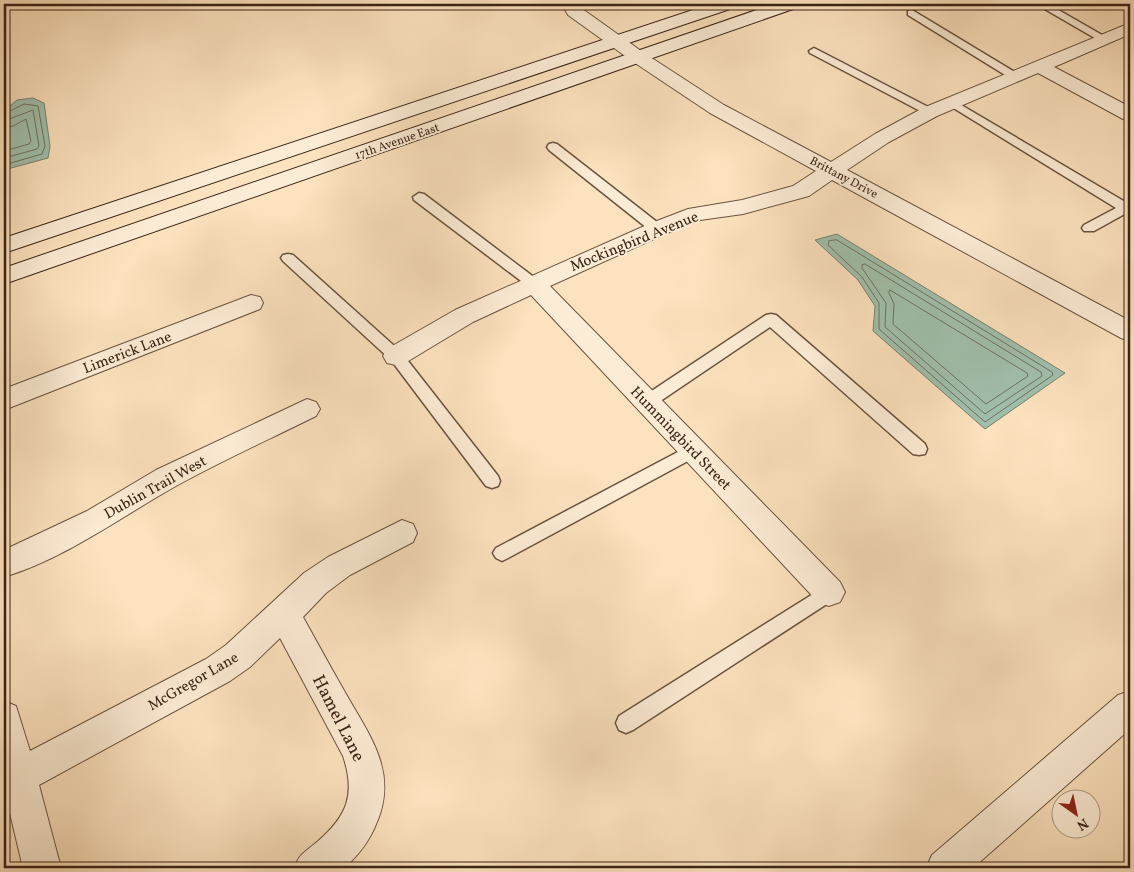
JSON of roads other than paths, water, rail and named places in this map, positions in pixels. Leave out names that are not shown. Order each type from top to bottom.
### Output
[{"type":"street","name":"Brittany Drive","points":[[570,4],[574,11],[638,57],[717,109],[1130,332]]},
{"type":"street","name":"17th Avenue East","points":[[4,246],[727,4]]},
{"type":"street","name":"17th Avenue East","points":[[4,276],[790,4]]},
{"type":"street","name":"Mockingbird Avenue","points":[[396,356],[464,316],[657,228],[696,214],[743,207],[801,192],[882,138],[930,112],[1130,28]]},
{"type":"street","points":[[1038,66],[1130,115]]},
{"type":"street","name":"Hummingbird Street","points":[[534,284],[829,592]]},
{"type":"street","name":"Limerick Lane","points":[[4,400],[251,303]]},
{"type":"street","name":"Dublin Trail West","points":[[4,564],[29,554],[97,520],[166,478],[307,409]]},
{"type":"street","name":"McGregor Lane","points":[[20,776],[218,670],[238,656],[315,583],[331,572],[402,533]]},
{"type":"street","name":"Hamel Lane","points":[[284,614],[360,754],[368,781],[366,808],[354,832],[335,852],[313,868]]},
{"type":"street","points":[[945,868],[1130,707]]},
{"type":"street","points":[[4,718],[42,868]]},
{"type":"lane","points":[[1041,4],[1104,39]]},
{"type":"lane","points":[[912,12],[1014,76]]},
{"type":"lane","points":[[814,51],[930,112]]},
{"type":"lane","points":[[951,102],[1128,207]]},
{"type":"lane","points":[[552,147],[657,228]]},
{"type":"lane","points":[[419,197],[534,284]]},
{"type":"lane","points":[[1089,228],[1128,207]]},
{"type":"lane","points":[[288,258],[396,356],[492,481]]},
{"type":"lane","points":[[647,402],[771,319],[919,449]]},
{"type":"lane","points":[[502,553],[693,450]]},
{"type":"lane","points":[[626,723],[829,592]]},
{"type":"water","points":[[33,98],[44,103],[50,146],[48,158],[4,170],[4,111],[17,100]]},
{"type":"water","points":[[837,234],[1065,373],[985,429],[873,331],[875,306],[858,280],[815,240]]}]
